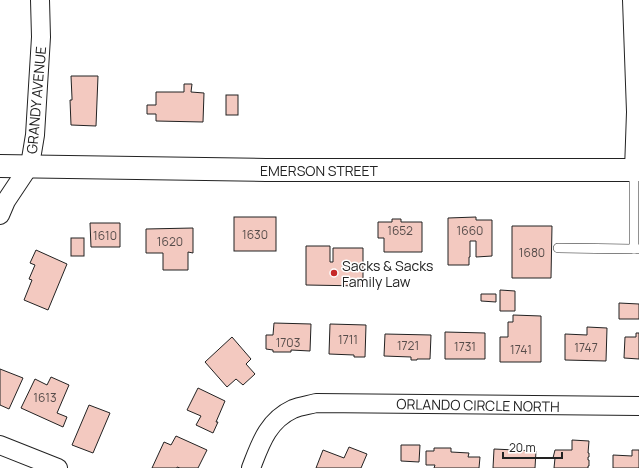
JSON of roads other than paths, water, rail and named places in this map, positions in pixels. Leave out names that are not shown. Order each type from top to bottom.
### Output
[{"type":"main road","name":"EMERSON STREET","points":[[0,166],[30,165],[266,170],[637,170]]},
{"type":"street","name":"GRANDY AVENUE","points":[[0,215],[6,201],[30,165],[35,135],[40,52],[40,0]]},
{"type":"street","points":[[632,0],[637,170]]},
{"type":"street","name":"ORLANDO CIRCLE NORTH","points":[[251,468],[265,433],[279,418],[293,410],[316,403],[639,406]]},
{"type":"street","points":[[0,445],[58,468]]},
{"type":"lane","points":[[558,248],[637,249],[637,170]]},
{"type":"place","name":"Sacks & Sacks Family Law","points":[[334,273]]}]
